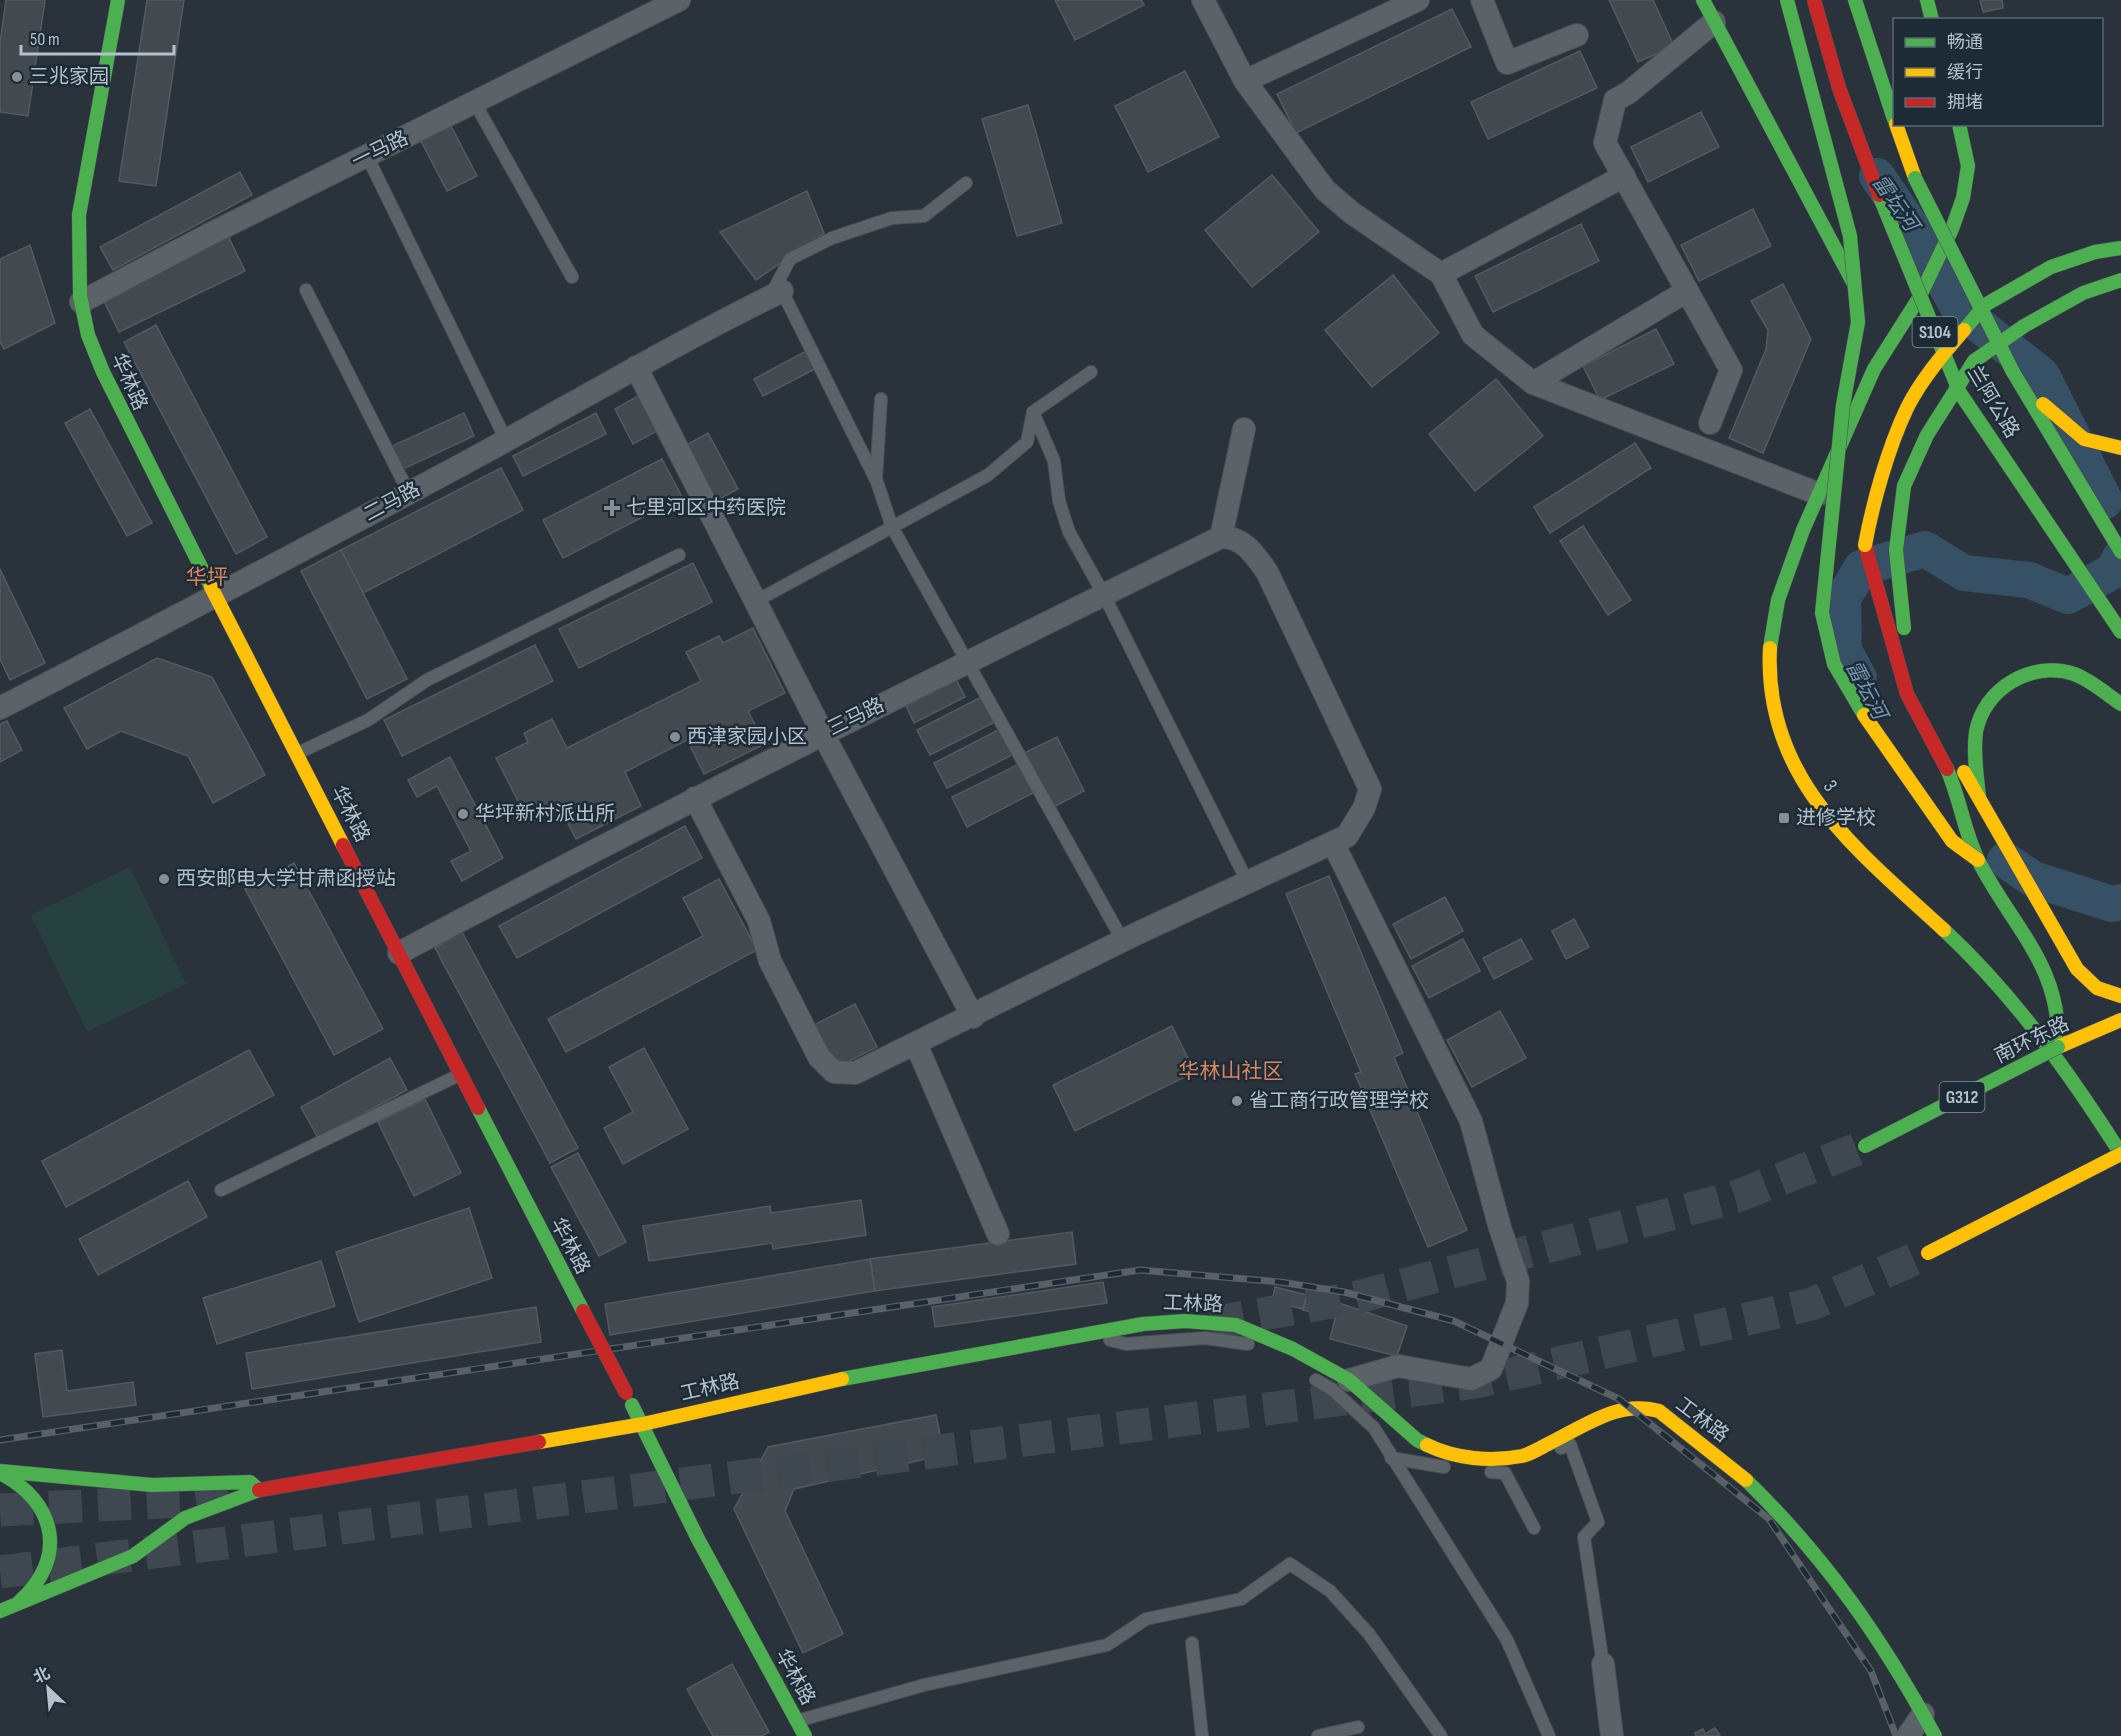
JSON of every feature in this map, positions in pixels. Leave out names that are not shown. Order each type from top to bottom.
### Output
[{"type":"main road","name":"华林路","points":[[118,0],[79,215],[81,302],[84,321],[96,356],[125,421],[460,1074],[643,1424],[698,1539],[805,1736]]},
{"type":"main road","points":[[1703,0],[1875,327],[1881,356]]},
{"type":"main road","points":[[1786,0],[1850,236],[1858,322],[1843,405],[1822,613],[1834,664],[1861,710],[1914,790],[1952,841],[1977,860]]},
{"type":"main road","name":"兰阿公路","points":[[1814,0],[1839,88],[1886,215],[1960,393],[2121,632]]},
{"type":"main road","points":[[1855,0],[1893,116]]},
{"type":"main road","points":[[1927,0],[1932,18]]},
{"type":"main road","name":"兰阿公路","points":[[1897,126],[1914,178],[2013,372],[2121,552]]},
{"type":"main road","points":[[1881,356],[1923,291],[1962,203],[1968,162],[1959,126]]},
{"type":"main road","points":[[2058,1047],[2061,1029],[2059,1012],[2049,981],[2024,933],[1977,860],[1948,772],[1908,696],[1889,640],[1865,545],[1872,507],[1907,408],[1938,360],[1985,305],[2050,267],[2095,252],[2121,248]]},
{"type":"main road","points":[[1908,642],[1903,622],[1896,550],[1904,486],[1927,435],[1974,361],[2024,327],[2083,292],[2121,280]]},
{"type":"main road","name":"3","points":[[1881,356],[1791,559],[1768,649],[1768,688],[1773,716],[1785,749],[1800,777],[1844,837],[1975,961],[2054,1052],[2121,1154]]},
{"type":"main road","points":[[2013,372],[2047,407],[2084,438],[2121,448]]},
{"type":"main road","points":[[1978,799],[1976,730],[1985,704],[2006,684],[2037,669],[2074,674],[2121,704]]},
{"type":"main road","points":[[1923,694],[1925,704],[1978,799],[2077,969],[2097,988],[2121,996]]},
{"type":"main road","name":"南环东路","points":[[1865,1146],[2058,1047],[2121,1020]]},
{"type":"main road","points":[[1928,1253],[2121,1154]]},
{"type":"main road","name":"工林路","points":[[259,1490],[643,1424],[818,1383],[1083,1334],[1143,1324],[1185,1321],[1236,1325],[1293,1349],[1349,1380],[1417,1440],[1443,1453],[1475,1459],[1524,1456],[1621,1408],[1643,1406],[1659,1411],[1754,1484],[1791,1521],[1855,1602],[1888,1651],[1935,1736]]},
{"type":"main road","points":[[0,1472],[152,1485],[250,1482],[259,1490],[185,1518],[133,1556],[4,1610]]},
{"type":"main road","points":[[0,1472],[13,1477],[31,1491],[45,1510],[51,1533],[51,1556],[42,1578],[27,1597],[4,1610]]},
{"type":"street","name":"一马路","points":[[81,302],[680,0]]},
{"type":"street","points":[[1203,0],[1245,81],[1325,190],[1352,213],[1441,274],[1473,334],[1533,383],[1819,494]]},
{"type":"street","points":[[1245,81],[1418,0]]},
{"type":"street","points":[[1482,0],[1507,63],[1577,35]]},
{"type":"street","points":[[1710,423],[1731,370],[1605,143],[1614,100],[1628,93],[1714,22]]},
{"type":"street","points":[[1441,274],[1624,176]]},
{"type":"street","points":[[1533,383],[1688,291]]},
{"type":"street","name":"二马路","points":[[0,708],[216,596],[506,440],[636,367],[776,294]]},
{"type":"street","points":[[636,367],[823,734],[973,1017]]},
{"type":"street","points":[[695,798],[759,921],[770,961],[819,1057],[834,1072],[855,1074],[1122,941],[1347,836],[1364,808],[1370,789],[1267,572],[1251,549],[1232,537],[1221,537],[1244,429]]},
{"type":"street","name":"三马路","points":[[399,953],[695,798],[1221,537]]},
{"type":"street","points":[[1333,843],[1472,1121],[1500,1228],[1518,1281],[1517,1303],[1503,1344],[1491,1369],[1472,1379],[1398,1366],[1349,1380]]},
{"type":"street","points":[[916,1044],[998,1234]]},
{"type":"street","points":[[1603,1664],[1612,1736]]},
{"type":"street","points":[[1908,1736],[1923,1714]]},
{"type":"lane","points":[[475,103],[572,277]]},
{"type":"lane","points":[[367,156],[506,440]]},
{"type":"lane","points":[[966,183],[924,216],[892,218],[832,238],[790,259],[776,294],[876,479],[892,527],[1122,941]]},
{"type":"lane","points":[[306,290],[408,493]]},
{"type":"lane","points":[[756,601],[988,475],[1027,442],[1033,412],[1091,372]]},
{"type":"lane","points":[[876,479],[881,399]]},
{"type":"lane","points":[[1033,412],[1054,461],[1059,501],[1069,532],[1104,595],[1248,882]]},
{"type":"lane","points":[[297,753],[368,720],[427,681],[679,555]]},
{"type":"lane","points":[[220,1190],[460,1074]]},
{"type":"lane","points":[[1083,1334],[1126,1344],[1205,1338],[1248,1344],[1276,1356]]},
{"type":"lane","points":[[1304,1372],[1332,1389],[1374,1428],[1507,1640],[1549,1736]]},
{"type":"lane","points":[[1482,1472],[1505,1473],[1570,1444],[1598,1522],[1584,1537],[1603,1664]]},
{"type":"lane","points":[[1391,1458],[1459,1469]]},
{"type":"lane","points":[[1505,1473],[1534,1528]]},
{"type":"lane","points":[[797,1721],[924,1685],[1107,1645],[1146,1619],[1241,1599],[1290,1564],[1330,1591],[1361,1625],[1441,1736]]},
{"type":"lane","points":[[1192,1643],[1202,1736]]},
{"type":"lane","points":[[1318,1736],[1358,1727]]},
{"type":"green space","points":[[130,867],[186,984],[87,1032],[31,915]]},
{"type":"building","name":"三兆家园","points":[[6,0],[45,0],[28,116],[0,112],[0,43]]},
{"type":"building","points":[[147,0],[184,0],[156,186],[119,181]]},
{"type":"building","points":[[1055,0],[1141,0],[1144,5],[1075,40]]},
{"type":"building","points":[[1609,0],[1653,0],[1674,46],[1638,62]]},
{"type":"building","points":[[1980,0],[2002,0],[2003,8],[1983,12]]},
{"type":"building","points":[[1452,9],[1471,47],[1296,133],[1277,94]]},
{"type":"building","points":[[1580,51],[1597,88],[1488,139],[1471,102]]},
{"type":"building","points":[[1185,71],[1219,137],[1148,172],[1115,106]]},
{"type":"building","points":[[1028,105],[1062,223],[1017,236],[982,119]]},
{"type":"building","points":[[1701,112],[1719,147],[1648,182],[1631,147]]},
{"type":"building","points":[[451,126],[477,176],[447,191],[421,141]]},
{"type":"building","points":[[240,172],[252,195],[113,270],[100,247]]},
{"type":"building","points":[[1272,175],[1319,232],[1252,287],[1205,230]]},
{"type":"building","points":[[807,191],[824,233],[756,280],[720,232]]},
{"type":"building","points":[[1753,209],[1771,246],[1699,281],[1681,245]]},
{"type":"building","points":[[1581,224],[1599,261],[1493,312],[1475,276]]},
{"type":"building","points":[[228,236],[245,271],[119,332],[102,297]]},
{"type":"building","points":[[30,245],[55,323],[4,349],[0,342],[0,259]]},
{"type":"building","points":[[1393,275],[1439,333],[1372,387],[1325,330]]},
{"type":"building","points":[[1783,284],[1811,339],[1763,453],[1729,438],[1766,349],[1768,330],[1751,301]]},
{"type":"building","points":[[156,325],[267,537],[236,554],[124,342]]},
{"type":"building","points":[[1656,329],[1674,364],[1600,400],[1583,366]]},
{"type":"building","points":[[808,350],[817,368],[763,396],[754,379]]},
{"type":"building","points":[[1496,379],[1543,436],[1475,491],[1429,434]]},
{"type":"building","points":[[638,396],[657,431],[633,444],[615,409]]},
{"type":"building","points":[[90,409],[152,523],[127,536],[65,423]]},
{"type":"building","points":[[464,413],[474,436],[401,470],[390,447]]},
{"type":"building","points":[[596,413],[606,434],[523,476],[513,456]]},
{"type":"building","points":[[708,433],[738,489],[710,504],[681,448]]},
{"type":"building","points":[[1635,443],[1651,468],[1550,533],[1534,507]]},
{"type":"building","name":"七里河区中药医院","points":[[662,459],[682,497],[563,558],[543,520]]},
{"type":"building","points":[[501,468],[523,510],[363,593],[341,550]]},
{"type":"building","points":[[1583,526],[1631,600],[1608,615],[1560,541]]},
{"type":"building","points":[[341,550],[407,679],[367,699],[301,571]]},
{"type":"building","points":[[693,563],[712,602],[579,668],[559,629]]},
{"type":"building","points":[[0,569],[45,663],[10,680],[0,659]]},
{"type":"building","name":"西津家园小区","points":[[753,628],[785,693],[748,711],[765,744],[704,774],[687,740],[625,772],[641,806],[576,839],[560,808],[529,823],[496,758],[528,742],[524,733],[552,719],[567,748],[701,681],[686,652],[719,636],[723,643]]},
{"type":"building","points":[[535,645],[553,681],[402,756],[384,720]]},
{"type":"building","points":[[157,658],[212,677],[265,775],[213,803],[188,756],[121,731],[87,749],[64,708]]},
{"type":"building","points":[[953,673],[965,697],[914,723],[903,699]]},
{"type":"building","points":[[985,695],[997,721],[930,755],[917,730]]},
{"type":"building","points":[[7,721],[22,750],[0,762],[0,724]]},
{"type":"building","points":[[1002,728],[1014,754],[947,788],[934,763]]},
{"type":"building","points":[[1057,737],[1084,791],[1052,808],[1024,753]]},
{"type":"building","points":[[450,757],[503,858],[462,881],[451,861],[471,851],[437,786],[417,797],[408,780]]},
{"type":"building","points":[[1019,764],[1033,793],[967,827],[952,797]]},
{"type":"building","points":[[685,826],[702,858],[517,958],[499,926]]},
{"type":"building","points":[[294,863],[383,1029],[334,1055],[245,889]]},
{"type":"building","points":[[1329,876],[1403,1053],[1394,1057],[1467,1230],[1428,1247],[1355,1074],[1361,1072],[1286,894]]},
{"type":"building","points":[[719,879],[757,950],[566,1052],[548,1019],[703,936],[683,898]]},
{"type":"building","points":[[1445,897],[1463,931],[1411,959],[1393,924]]},
{"type":"building","points":[[1574,919],[1589,947],[1566,959],[1552,931]]},
{"type":"building","points":[[462,932],[578,1148],[550,1163],[435,948]]},
{"type":"building","points":[[1463,939],[1480,971],[1429,998],[1412,966]]},
{"type":"building","points":[[1521,939],[1532,959],[1494,979],[1483,958]]},
{"type":"building","points":[[855,1004],[877,1047],[845,1063],[825,1061],[808,1028]]},
{"type":"building","points":[[1500,1011],[1526,1058],[1472,1087],[1447,1040]]},
{"type":"building","points":[[1172,1026],[1195,1072],[1075,1131],[1053,1085]]},
{"type":"building","points":[[644,1048],[688,1129],[623,1164],[604,1128],[633,1112],[609,1067]]},
{"type":"building","points":[[249,1050],[274,1095],[66,1207],[42,1161]]},
{"type":"building","points":[[390,1058],[407,1090],[318,1138],[301,1107]]},
{"type":"building","points":[[425,1099],[461,1173],[414,1196],[378,1122]]},
{"type":"building","points":[[578,1153],[626,1242],[599,1256],[551,1167]]},
{"type":"building","points":[[188,1181],[207,1217],[98,1275],[79,1239]]},
{"type":"building","points":[[861,1200],[866,1235],[773,1249],[772,1243],[649,1261],[643,1226],[770,1206],[771,1213]]},
{"type":"building","points":[[469,1208],[492,1278],[359,1322],[336,1252]]},
{"type":"building","points":[[1072,1232],[1076,1264],[875,1291],[870,1259]]},
{"type":"building","points":[[870,1259],[875,1291],[610,1335],[605,1304]]},
{"type":"building","points":[[321,1261],[335,1306],[217,1344],[203,1298]]},
{"type":"building","points":[[1103,1282],[1107,1303],[935,1327],[932,1307]]},
{"type":"building","points":[[1275,1287],[1307,1295],[1303,1309],[1272,1301]]},
{"type":"building","points":[[1307,1295],[1339,1303],[1335,1318],[1303,1310]]},
{"type":"building","points":[[1339,1303],[1407,1326],[1397,1356],[1330,1339]]},
{"type":"building","points":[[536,1307],[541,1342],[252,1389],[246,1353]]},
{"type":"building","points":[[62,1350],[67,1391],[133,1382],[136,1405],[43,1417],[35,1354]]},
{"type":"building","points":[[936,1415],[944,1455],[794,1489],[785,1511],[843,1634],[803,1653],[734,1509],[768,1447]]},
{"type":"building","points":[[732,1664],[769,1732],[762,1736],[713,1736],[687,1689]]},
{"type":"building","points":[[1715,1728],[1720,1736],[1696,1736],[1695,1733],[1703,1729],[1705,1734]]},
{"type":"waterway","name":"雷坛河","points":[[1877,176],[1920,239],[1959,309],[2042,375],[2105,501]]},
{"type":"waterway","name":"雷坛河","points":[[1859,678],[1844,650],[1843,599],[1861,568],[1925,549],[1964,573],[2029,580],[2068,596],[2113,571],[2121,556]]},
{"type":"waterway","name":"雷坛河","points":[[2005,860],[2033,879],[2112,904],[2121,902]]},
{"type":"tunnel","points":[[1211,1323],[1354,1298],[1735,1197],[1865,1146]]},
{"type":"tunnel","points":[[0,1572],[1476,1382],[1812,1304],[1928,1253]]},
{"type":"tunnel","points":[[0,1510],[180,1501],[229,1493]]},
{"type":"railway","points":[[0,1440],[1140,1270],[1280,1282],[1344,1292],[1454,1321],[1619,1399],[1769,1519],[1871,1671],[1896,1736]]},
{"type":"traffic: fast","points":[[118,0],[79,215],[80,296],[88,335],[103,372],[211,587]]},
{"type":"traffic: fast","points":[[1703,0],[1854,284]]},
{"type":"traffic: fast","points":[[1787,0],[1850,236],[1858,322],[1843,405],[1822,613],[1834,664],[1864,715]]},
{"type":"traffic: fast","points":[[1855,0],[1893,116]]},
{"type":"traffic: fast","points":[[1927,0],[1932,18]]},
{"type":"traffic: fast","points":[[1770,648],[1778,600],[1803,530],[1874,369],[1919,298],[1952,229],[1963,198],[1968,166],[1959,126]]},
{"type":"traffic: fast","points":[[1915,178],[2013,372]]},
{"type":"traffic: fast","points":[[1879,195],[1960,393],[2121,632]]},
{"type":"traffic: fast","points":[[1964,330],[1985,305],[2051,267],[2095,252],[2121,248]]},
{"type":"traffic: fast","points":[[1896,550],[1904,486],[1927,435],[1974,361],[2024,326],[2083,293],[2121,280]]},
{"type":"traffic: fast","points":[[2013,372],[2121,552]]},
{"type":"traffic: fast","points":[[1896,550],[1904,628]]},
{"type":"traffic: fast","points":[[1979,797],[1975,757],[1976,732],[1989,702],[2012,681],[2042,671],[2074,674],[2092,683],[2121,704]]},
{"type":"traffic: fast","points":[[1947,769],[1978,860],[2043,970],[2052,993],[2057,1018],[2058,1047]]},
{"type":"traffic: fast","points":[[1944,930],[1994,981],[2040,1036],[2082,1094],[2121,1154]]},
{"type":"traffic: fast","points":[[1865,1146],[2058,1047]]},
{"type":"traffic: fast","points":[[478,1108],[583,1311]]},
{"type":"traffic: fast","points":[[842,1379],[1143,1324],[1185,1321],[1236,1325],[1293,1349],[1349,1380],[1417,1440],[1427,1445]]},
{"type":"traffic: fast","points":[[632,1405],[698,1539],[805,1736]]},
{"type":"traffic: fast","points":[[0,1471],[152,1485],[250,1482],[259,1490],[185,1518],[133,1556],[0,1611]]},
{"type":"traffic: fast","points":[[0,1473],[19,1485],[34,1499],[44,1515],[49,1532],[50,1550],[45,1568],[35,1585],[19,1602]]},
{"type":"traffic: fast","points":[[1746,1480],[1802,1539],[1851,1601],[1894,1666],[1935,1736]]},
{"type":"traffic: slow","points":[[1897,126],[1915,178]]},
{"type":"traffic: slow","points":[[1865,545],[1882,475],[1907,408],[1926,377],[1964,330]]},
{"type":"traffic: slow","points":[[2043,404],[2084,439],[2121,448]]},
{"type":"traffic: slow","points":[[211,587],[343,845]]},
{"type":"traffic: slow","points":[[1770,648],[1772,694],[1782,736],[1799,774],[1822,808],[1849,840],[1879,871],[1944,930]]},
{"type":"traffic: slow","points":[[1864,715],[1952,841],[1978,860]]},
{"type":"traffic: slow","points":[[1964,772],[2077,969],[2097,988],[2121,996]]},
{"type":"traffic: slow","points":[[2058,1047],[2121,1020]]},
{"type":"traffic: slow","points":[[1928,1253],[2121,1154]]},
{"type":"traffic: slow","points":[[539,1442],[643,1424],[842,1379]]},
{"type":"traffic: slow","points":[[1427,1445],[1438,1450],[1474,1458],[1498,1459],[1522,1456],[1602,1417],[1616,1412],[1644,1408],[1659,1411],[1746,1480]]},
{"type":"traffic: jam","points":[[1814,0],[1839,88],[1879,195]]},
{"type":"traffic: jam","points":[[1865,545],[1907,694],[1947,769]]},
{"type":"traffic: jam","points":[[343,845],[478,1108]]},
{"type":"traffic: jam","points":[[583,1311],[626,1393]]},
{"type":"traffic: jam","points":[[259,1490],[539,1442]]},
{"type":"place","name":"三兆家园","points":[[17,77]]},
{"type":"place","name":"七里河区中药医院","points":[[612,508]]},
{"type":"place","name":"西津家园小区","points":[[675,737]]},
{"type":"place","name":"华坪新村派出所","points":[[463,814]]},
{"type":"place","name":"进修学校","points":[[1784,818]]},
{"type":"place","name":"西安邮电大学甘肃函授站","points":[[164,879]]},
{"type":"place","name":"省工商行政管理学校","points":[[1237,1101]]},
{"type":"district","name":"华坪","points":[[207,577]]},
{"type":"district","name":"华林山社区","points":[[1231,1071]]}]
